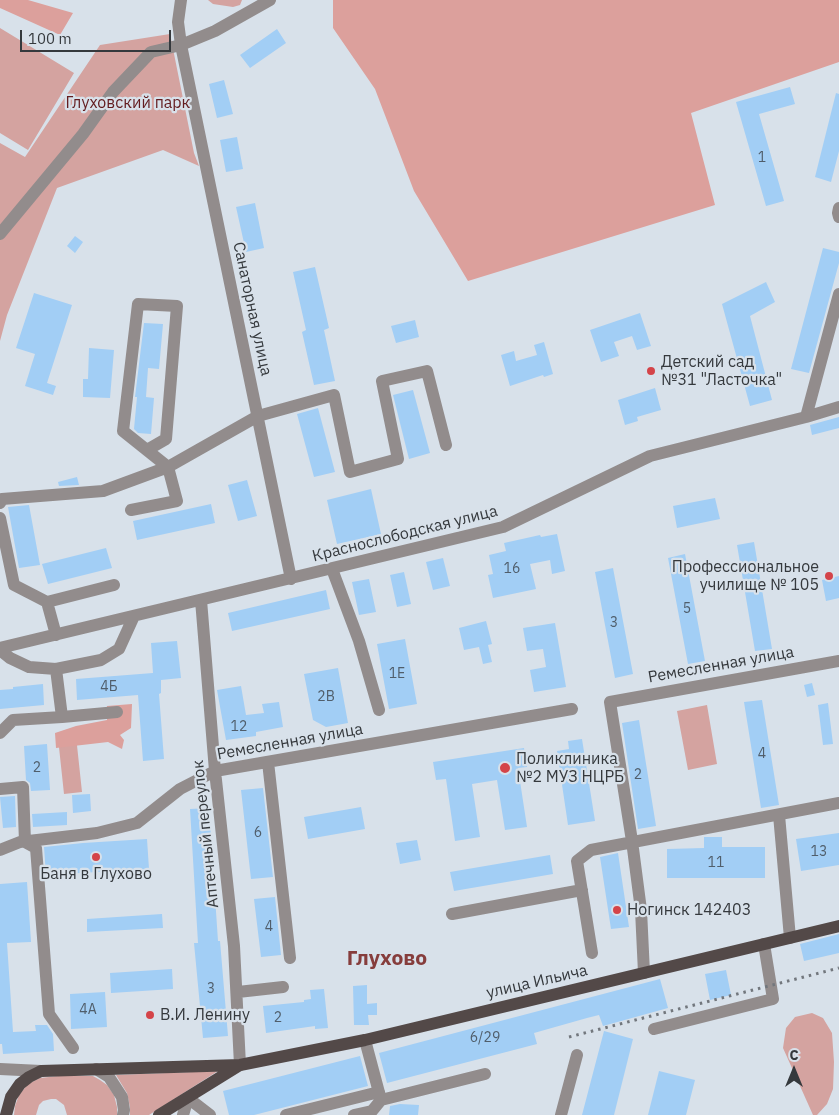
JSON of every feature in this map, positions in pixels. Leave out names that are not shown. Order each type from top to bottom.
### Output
[{"type":"main road","name":"улица Ильича","points":[[240,1065],[365,1040],[839,926]]},
{"type":"main road","points":[[6,1115],[11,1097],[20,1084],[41,1071],[240,1065]]},
{"type":"main road","points":[[159,1115],[240,1065]]},
{"type":"street","name":"Санаторная улица","points":[[182,0],[178,22],[181,44],[291,579]]},
{"type":"street","points":[[0,234],[83,134],[113,92],[151,52],[181,44],[215,31],[270,0]]},
{"type":"street","points":[[839,208],[839,218]]},
{"type":"street","points":[[806,417],[839,294]]},
{"type":"street","points":[[131,510],[177,500],[168,467],[123,431],[138,304],[178,306],[166,439],[147,450]]},
{"type":"street","points":[[0,503],[2,499],[103,491],[168,467],[258,416],[334,395],[350,472],[398,459],[382,381],[426,371],[446,445]]},
{"type":"street","name":"Краснослободская улица","points":[[0,649],[503,527],[650,456],[839,407]]},
{"type":"street","points":[[0,518],[14,585],[47,602],[114,585]]},
{"type":"street","points":[[332,569],[360,642],[379,710]]},
{"type":"street","name":"Аптечный переулок","points":[[201,600],[214,771],[238,992],[240,1065]]},
{"type":"street","points":[[47,602],[56,635]]},
{"type":"street","points":[[0,649],[10,658],[29,667],[56,669],[101,660],[119,648],[134,616]]},
{"type":"street","name":"Ремесленная улица","points":[[632,841],[610,702],[839,661]]},
{"type":"street","points":[[56,669],[62,717]]},
{"type":"street","name":"Ремесленная улица","points":[[0,850],[25,842],[97,833],[137,823],[180,789],[214,771],[572,708]]},
{"type":"street","points":[[0,733],[13,720],[117,712]]},
{"type":"street","points":[[268,762],[290,958]]},
{"type":"street","points":[[0,789],[23,787],[25,842],[36,848],[49,1014],[73,1048]]},
{"type":"street","points":[[592,953],[577,861],[591,850],[839,803]]},
{"type":"street","points":[[779,815],[790,938]]},
{"type":"street","points":[[632,841],[641,910],[644,973]]},
{"type":"street","points":[[452,914],[582,890]]},
{"type":"street","points":[[654,1029],[773,999],[764,944]]},
{"type":"street","points":[[238,992],[283,987]]},
{"type":"street","points":[[354,1115],[372,1111],[380,1096],[365,1040]]},
{"type":"street","points":[[561,1115],[577,1056]]},
{"type":"street","points":[[0,1069],[41,1071]]},
{"type":"street","points":[[96,1069],[108,1077],[122,1097],[123,1115]]},
{"type":"street","points":[[286,1115],[485,1074]]},
{"type":"street","points":[[183,1115],[188,1098],[210,1115]]},
{"type":"green space","points":[[208,0],[242,0],[240,5],[233,7],[213,4]]},
{"type":"green space","points":[[0,28],[74,73],[28,150],[0,133]]},
{"type":"green space","name":"Глуховский парк","points":[[170,34],[194,153],[199,166],[163,150],[57,188],[7,315],[0,341],[0,143],[25,157],[100,45]]},
{"type":"green space","points":[[707,705],[717,764],[688,770],[677,711]]},
{"type":"green space","points":[[76,736],[82,792],[64,794],[58,738]]},
{"type":"green space","points":[[812,1013],[823,1018],[832,1033],[834,1062],[833,1089],[827,1104],[817,1115],[813,1115],[783,1048],[786,1028],[795,1017]]},
{"type":"green space","points":[[218,1071],[149,1115],[130,1115],[127,1093],[116,1075]]},
{"type":"green space","points":[[93,1076],[100,1080],[107,1085],[114,1095],[117,1115],[67,1115],[64,1105],[56,1099],[51,1099],[43,1101],[39,1105],[36,1115],[14,1115],[19,1095],[28,1084],[40,1078]]},
{"type":"shaded area","points":[[0,0],[28,0],[73,13],[60,35],[0,8]]},
{"type":"shaded area","points":[[333,0],[839,0],[839,62],[691,113],[715,205],[468,281],[414,191],[375,89],[333,28]]},
{"type":"shaded area","points":[[132,704],[131,728],[120,735],[124,740],[122,749],[108,742],[56,748],[55,733],[76,726],[107,720],[107,706]]},
{"type":"building","points":[[277,29],[286,43],[250,68],[240,55]]},
{"type":"building","points":[[224,80],[233,114],[217,118],[209,84]]},
{"type":"building","points":[[790,87],[795,104],[759,114],[784,201],[766,206],[736,102]]},
{"type":"building","points":[[836,93],[839,94],[839,151],[831,182],[815,177]]},
{"type":"building","points":[[237,137],[243,169],[226,172],[220,140]]},
{"type":"building","points":[[255,203],[264,248],[246,252],[236,207]]},
{"type":"building","points":[[75,236],[83,242],[75,253],[67,246]]},
{"type":"building","points":[[823,248],[839,252],[839,263],[809,373],[791,369]]},
{"type":"building","points":[[315,267],[329,328],[324,330],[335,381],[314,385],[302,332],[306,330],[293,272]]},
{"type":"building","points":[[766,282],[775,302],[750,316],[772,400],[750,406],[722,304]]},
{"type":"building","points":[[34,293],[72,305],[47,383],[56,386],[53,395],[25,386],[35,354],[16,348]]},
{"type":"building","points":[[640,313],[651,346],[637,350],[632,336],[614,342],[619,356],[601,362],[590,330]]},
{"type":"building","points":[[415,320],[419,337],[396,343],[391,326]]},
{"type":"building","points":[[144,323],[163,324],[159,369],[148,368],[146,397],[154,398],[151,434],[138,433],[134,429],[137,397],[135,397]]},
{"type":"building","points":[[544,342],[553,374],[544,377],[543,375],[510,386],[501,355],[514,351],[516,361],[537,355],[534,345]]},
{"type":"building","points":[[89,348],[114,350],[110,398],[83,397],[83,379],[88,379]]},
{"type":"building","points":[[655,388],[661,410],[637,417],[638,421],[625,425],[618,400]]},
{"type":"building","points":[[413,390],[430,453],[409,459],[393,395]]},
{"type":"building","points":[[318,408],[335,472],[314,477],[297,414]]},
{"type":"building","points":[[839,417],[839,428],[812,435],[810,425]]},
{"type":"building","points":[[77,477],[79,485],[59,486],[58,482]]},
{"type":"building","points":[[247,480],[257,516],[238,521],[228,485]]},
{"type":"building","points":[[371,489],[381,534],[337,544],[327,500]]},
{"type":"building","points":[[715,498],[720,519],[677,528],[673,506]]},
{"type":"building","points":[[211,504],[215,523],[137,540],[133,521]]},
{"type":"building","points":[[29,505],[40,565],[19,568],[8,507]]},
{"type":"building","points":[[557,534],[565,571],[552,574],[550,560],[530,564],[536,589],[493,598],[488,575],[493,574],[489,555],[506,551],[504,543],[540,535],[541,537]]},
{"type":"building","points":[[754,542],[772,649],[755,651],[737,545]]},
{"type":"building","points":[[106,548],[112,568],[48,584],[42,564]]},
{"type":"building","points":[[685,554],[705,661],[688,664],[668,558]]},
{"type":"building","points":[[443,558],[450,586],[433,590],[426,562]]},
{"type":"building","points":[[613,568],[633,674],[615,678],[595,572]]},
{"type":"building","points":[[404,572],[411,604],[397,607],[390,575]]},
{"type":"building","points":[[839,576],[839,598],[826,601],[822,580]]},
{"type":"building","points":[[369,579],[376,612],[359,615],[352,582]]},
{"type":"building","points":[[326,590],[330,609],[232,631],[228,613]]},
{"type":"building","points":[[486,621],[492,644],[488,645],[492,662],[483,664],[479,647],[464,650],[459,628]]},
{"type":"building","points":[[555,623],[566,687],[534,692],[530,670],[546,667],[543,649],[527,651],[523,628]]},
{"type":"building","points":[[405,639],[417,704],[389,709],[377,644]]},
{"type":"building","points":[[177,641],[181,678],[161,680],[161,693],[159,694],[164,759],[143,761],[138,695],[77,700],[76,679],[153,673],[151,643]]},
{"type":"building","points":[[338,668],[348,723],[326,727],[313,720],[304,674]]},
{"type":"building","points":[[812,683],[815,695],[807,697],[804,685]]},
{"type":"building","points":[[43,684],[44,705],[0,709],[0,690]]},
{"type":"building","points":[[241,686],[246,715],[264,713],[262,704],[279,702],[283,727],[256,732],[256,736],[226,740],[217,690]]},
{"type":"building","points":[[762,700],[779,805],[761,808],[744,702]]},
{"type":"building","points":[[828,703],[833,744],[823,745],[818,705]]},
{"type":"building","points":[[639,720],[656,826],[638,829],[622,723]]},
{"type":"building","points":[[582,739],[595,821],[568,825],[557,751],[569,749],[568,741]]},
{"type":"building","points":[[47,744],[50,790],[31,791],[30,783],[26,780],[24,746]]},
{"type":"building","points":[[524,748],[527,767],[518,768],[527,827],[505,830],[497,780],[472,784],[480,837],[455,841],[446,779],[436,780],[433,762]]},
{"type":"building","points":[[263,788],[273,877],[251,879],[241,790]]},
{"type":"building","points":[[90,794],[91,811],[73,813],[72,795]]},
{"type":"building","points":[[15,796],[16,827],[3,828],[0,797]]},
{"type":"building","points":[[361,807],[365,829],[308,839],[304,817]]},
{"type":"building","points":[[209,808],[218,941],[220,941],[228,1036],[203,1038],[194,943],[198,943],[190,809]]},
{"type":"building","points":[[67,812],[67,825],[33,827],[32,814]]},
{"type":"building","points":[[839,833],[839,865],[801,871],[796,839]]},
{"type":"building","points":[[704,837],[722,837],[722,847],[765,847],[765,878],[667,878],[667,849],[704,848]]},
{"type":"building","name":"Баня в Глухово","points":[[147,839],[149,869],[46,875],[44,847]]},
{"type":"building","points":[[417,840],[421,860],[400,864],[396,843]]},
{"type":"building","points":[[618,853],[629,927],[611,929],[600,857]]},
{"type":"building","points":[[550,855],[553,874],[454,891],[450,872]]},
{"type":"building","points":[[27,882],[31,942],[7,943],[13,1032],[36,1031],[35,1025],[47,1025],[53,1034],[54,1051],[3,1054],[2,1044],[0,1044],[0,884]]},
{"type":"building","points":[[275,897],[281,955],[261,957],[254,899]]},
{"type":"building","points":[[162,914],[163,928],[87,932],[87,919]]},
{"type":"building","points":[[839,934],[839,953],[804,961],[800,944]]},
{"type":"building","points":[[172,969],[173,989],[111,993],[110,973]]},
{"type":"building","points":[[726,970],[731,995],[710,1000],[705,974]]},
{"type":"building","points":[[660,979],[668,1008],[603,1026],[599,1015],[587,1018],[534,1033],[537,1044],[387,1083],[379,1053]]},
{"type":"building","points":[[367,985],[367,1004],[377,1003],[377,1015],[368,1015],[369,1025],[354,1025],[353,986]]},
{"type":"building","points":[[324,989],[328,1028],[315,1029],[315,1026],[266,1033],[263,1006],[304,1002],[304,1000],[311,999],[310,990]]},
{"type":"building","points":[[105,992],[107,1027],[71,1029],[70,994]]},
{"type":"building","points":[[604,1031],[633,1039],[614,1115],[582,1115]]},
{"type":"building","points":[[360,1056],[368,1086],[254,1115],[229,1115],[223,1091]]},
{"type":"building","points":[[659,1071],[695,1080],[686,1115],[648,1115]]},
{"type":"building","points":[[400,1104],[419,1105],[418,1115],[389,1115],[390,1106]]},
{"type":"railway","points":[[569,1037],[839,968]]},
{"type":"place","name":"Детский сад №31 \"Ласточка\"","points":[[651,371]]},
{"type":"place","name":"Профессиональное училище № 105","points":[[829,576]]},
{"type":"place","name":"Поликлиника №2 МУЗ НЦРБ","points":[[505,768]]},
{"type":"place","name":"Баня в Глухово","points":[[96,857]]},
{"type":"place","name":"Ногинск 142403","points":[[617,910]]},
{"type":"place","name":"В.И. Ленину","points":[[150,1015]]},
{"type":"district","name":"Глухово","points":[[387,959]]}]
